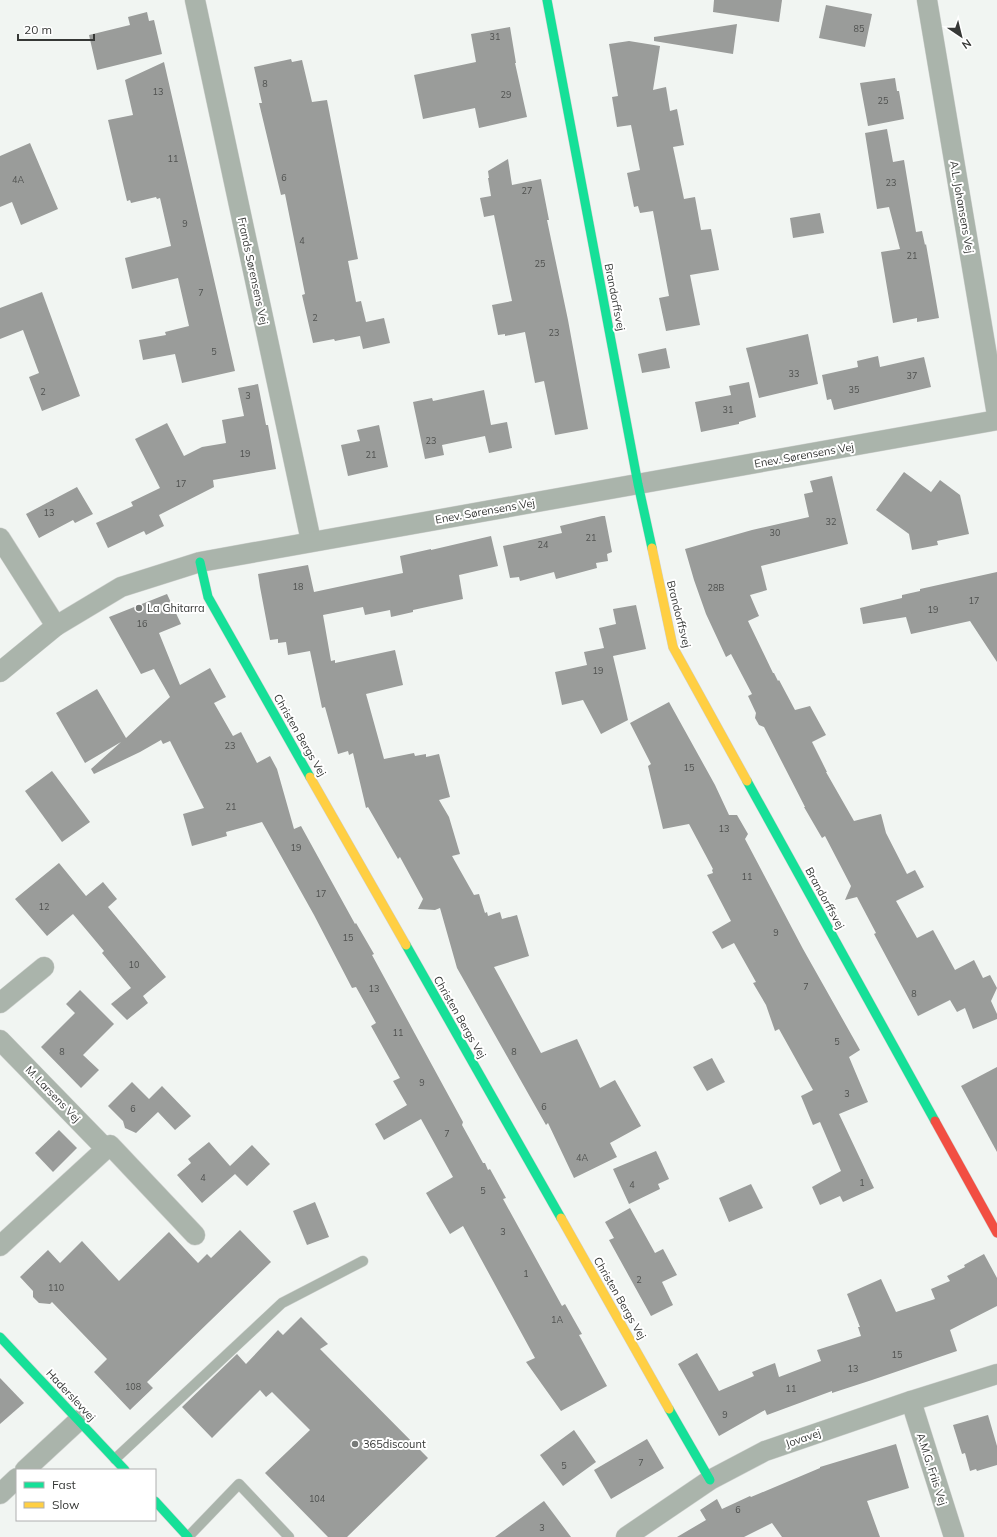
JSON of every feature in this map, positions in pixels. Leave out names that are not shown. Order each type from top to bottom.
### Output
[{"type":"street","name":"Frands Sørensens Vej","points":[[195,0],[311,542]]},
{"type":"street","name":"Brandorffsvej","points":[[547,0],[638,484],[673,647],[997,1233]]},
{"type":"street","name":"A.L. Johansens Vej","points":[[927,0],[997,415]]},
{"type":"street","name":"Enev. Sørensens Vej","points":[[0,672],[56,626],[121,587],[200,562],[997,420]]},
{"type":"street","points":[[0,538],[56,626]]},
{"type":"street","name":"Christen Bergs Vej","points":[[200,562],[208,597],[710,1480]]},
{"type":"street","points":[[0,1003],[44,967]]},
{"type":"street","name":"M. Larsens Vej","points":[[0,1040],[106,1149],[110,1145],[195,1235]]},
{"type":"street","points":[[0,1246],[106,1149]]},
{"type":"street","name":"Haderslevvej","points":[[0,1337],[125,1469]]},
{"type":"street","name":"Jovavej","points":[[626,1537],[710,1480],[766,1451],[911,1401],[997,1374]]},
{"type":"street","name":"A.M.G. Friis Vej","points":[[911,1401],[954,1537]]},
{"type":"street","points":[[26,1469],[79,1420]]},
{"type":"street","points":[[0,1494],[16,1479]]},
{"type":"street","points":[[156,1502],[188,1537]]},
{"type":"lane","points":[[115,1459],[282,1303],[363,1261]]},
{"type":"lane","points":[[188,1537],[239,1484],[289,1537]]},
{"type":"building","points":[[714,0],[782,0],[779,22],[713,12]]},
{"type":"building","points":[[826,5],[872,14],[865,47],[819,38]]},
{"type":"building","points":[[147,12],[149,21],[154,20],[162,54],[97,70],[89,35],[130,25],[128,17]]},
{"type":"building","points":[[737,24],[733,54],[654,41],[654,37]]},
{"type":"building","points":[[510,27],[515,63],[527,117],[479,128],[475,108],[423,119],[414,75],[476,62],[471,34]]},
{"type":"building","points":[[629,41],[660,46],[653,90],[666,87],[670,111],[677,109],[684,145],[673,147],[684,199],[695,197],[701,230],[711,229],[719,270],[690,275],[700,325],[666,331],[659,298],[669,296],[653,211],[640,213],[638,206],[634,207],[627,173],[640,170],[631,125],[617,127],[612,97],[618,96],[609,44]]},
{"type":"building","points":[[291,59],[292,62],[302,60],[312,102],[327,100],[358,259],[348,261],[356,302],[361,301],[366,322],[384,318],[390,343],[363,349],[360,336],[335,341],[334,339],[313,343],[302,295],[305,294],[285,194],[281,195],[259,103],[262,103],[254,67]]},
{"type":"building","points":[[164,62],[235,371],[182,383],[175,354],[143,360],[139,340],[166,335],[165,332],[189,326],[178,278],[132,289],[125,258],[171,246],[160,198],[157,199],[156,197],[131,203],[130,200],[127,201],[108,120],[133,115],[125,80]]},
{"type":"building","points":[[895,78],[904,119],[868,126],[860,83]]},
{"type":"building","points":[[887,129],[893,162],[904,160],[916,232],[922,231],[925,245],[926,244],[939,318],[917,322],[917,318],[893,323],[881,252],[900,249],[889,207],[877,209],[865,133]]},
{"type":"building","points":[[30,143],[58,209],[21,225],[12,202],[0,207],[0,156]]},
{"type":"building","points":[[508,159],[512,185],[541,179],[549,220],[547,220],[568,320],[588,429],[555,435],[544,381],[535,383],[525,332],[505,336],[505,334],[498,335],[492,305],[512,301],[494,215],[484,217],[480,198],[491,196],[488,171]]},
{"type":"building","points":[[820,213],[824,233],[793,238],[790,218]]},
{"type":"building","points":[[42,292],[80,396],[42,411],[29,377],[39,373],[23,330],[0,339],[0,308]]},
{"type":"building","points":[[808,334],[818,384],[759,398],[746,348]]},
{"type":"building","points":[[666,348],[670,368],[642,373],[638,354]]},
{"type":"building","points":[[878,356],[880,367],[924,357],[931,387],[834,410],[831,399],[827,400],[822,375],[858,367],[857,361]]},
{"type":"building","points":[[749,382],[756,417],[739,422],[739,424],[701,432],[695,402],[731,395],[729,386]]},
{"type":"building","points":[[258,384],[266,425],[268,425],[276,469],[213,480],[214,487],[159,515],[164,526],[146,535],[144,531],[108,548],[96,523],[133,506],[131,502],[160,488],[135,439],[167,423],[184,456],[202,447],[226,443],[222,420],[244,416],[238,388]]},
{"type":"building","points":[[484,390],[491,425],[507,422],[512,448],[489,453],[485,436],[442,445],[444,455],[425,459],[413,402],[432,398],[433,401]]},
{"type":"building","points":[[379,425],[388,467],[348,476],[341,445],[360,441],[357,430]]},
{"type":"building","points":[[904,472],[931,492],[940,480],[960,495],[969,534],[937,541],[938,545],[912,550],[909,534],[876,510]]},
{"type":"building","points":[[832,476],[848,544],[761,566],[767,590],[750,595],[759,616],[748,621],[773,673],[778,681],[779,680],[795,710],[810,706],[826,735],[812,742],[826,772],[854,821],[881,814],[886,833],[907,874],[915,870],[924,887],[896,901],[917,938],[933,930],[955,970],[974,960],[983,978],[990,975],[997,988],[991,1001],[997,1014],[997,1019],[973,1029],[965,1008],[957,1012],[950,1000],[918,1016],[874,934],[876,933],[857,897],[845,900],[851,886],[825,836],[822,838],[804,807],[764,727],[759,725],[755,718],[756,713],[748,696],[752,694],[731,654],[726,657],[706,614],[685,549],[752,530],[809,517],[804,494],[813,492],[810,481]]},
{"type":"building","points":[[77,487],[93,514],[75,523],[73,520],[39,538],[26,514]]},
{"type":"building","points":[[605,516],[612,552],[607,554],[608,561],[596,563],[597,568],[556,579],[554,572],[520,581],[519,577],[510,578],[503,546],[562,533],[560,526]]},
{"type":"building","points":[[491,536],[498,566],[459,575],[463,599],[413,610],[413,612],[391,617],[390,610],[365,615],[363,607],[323,615],[331,661],[335,660],[335,663],[395,650],[403,685],[366,694],[384,759],[414,753],[415,756],[426,754],[426,757],[439,754],[450,797],[439,800],[449,817],[460,854],[452,856],[474,895],[479,894],[485,913],[487,912],[488,916],[500,912],[502,919],[517,915],[529,956],[494,967],[541,1053],[577,1039],[600,1088],[615,1080],[641,1126],[610,1143],[617,1157],[574,1178],[548,1123],[546,1125],[457,968],[440,908],[435,910],[418,909],[423,899],[400,857],[398,859],[368,807],[366,808],[353,753],[349,755],[348,751],[338,754],[325,707],[322,708],[310,651],[288,655],[286,642],[278,643],[278,639],[270,640],[258,574],[308,565],[314,592],[403,573],[400,556]]},
{"type":"building","points":[[997,572],[997,662],[970,621],[911,634],[906,617],[863,624],[860,608],[902,598],[902,595],[920,591],[920,589]]},
{"type":"building","points":[[167,594],[181,624],[159,633],[180,685],[210,668],[226,697],[214,703],[233,736],[241,732],[257,763],[270,756],[277,769],[294,829],[301,826],[355,924],[356,923],[374,954],[372,955],[463,1122],[462,1125],[483,1163],[485,1163],[488,1170],[490,1169],[506,1198],[503,1199],[562,1306],[565,1304],[582,1334],[579,1335],[607,1386],[561,1411],[526,1362],[535,1358],[463,1226],[450,1234],[426,1193],[453,1177],[421,1119],[384,1140],[375,1124],[407,1105],[393,1081],[400,1078],[371,1026],[376,1023],[356,987],[352,988],[314,915],[262,822],[226,832],[227,836],[192,846],[183,814],[204,808],[170,741],[163,744],[161,740],[94,774],[91,769],[121,742],[85,763],[56,713],[97,689],[126,738],[170,697],[154,669],[141,674],[109,617]]},
{"type":"building","points":[[636,605],[646,649],[613,656],[628,720],[601,734],[583,700],[562,705],[555,672],[587,665],[584,652],[604,648],[599,628],[616,624],[613,609]]},
{"type":"building","points":[[669,702],[715,785],[729,815],[737,815],[748,834],[745,839],[803,949],[860,1050],[849,1057],[868,1102],[839,1114],[874,1188],[843,1202],[840,1196],[820,1205],[812,1187],[841,1171],[820,1122],[813,1125],[801,1096],[813,1090],[779,1029],[775,1031],[766,1005],[753,983],[756,982],[734,943],[722,949],[712,932],[731,921],[707,875],[713,873],[713,869],[689,824],[663,829],[648,766],[651,764],[630,723]]},
{"type":"building","points":[[52,771],[90,822],[62,842],[25,791]]},
{"type":"building","points":[[59,863],[86,896],[103,882],[117,899],[108,907],[166,977],[143,996],[148,1003],[127,1020],[111,1004],[131,988],[102,953],[104,951],[73,914],[47,936],[15,899]]},
{"type":"building","points":[[80,990],[114,1024],[83,1055],[99,1070],[81,1088],[41,1047],[75,1013],[66,1004]]},
{"type":"building","points":[[712,1058],[725,1082],[707,1091],[693,1067]]},
{"type":"building","points":[[997,1067],[997,1152],[961,1086]]},
{"type":"building","points":[[132,1082],[149,1099],[162,1086],[191,1116],[175,1130],[158,1112],[136,1133],[125,1128],[123,1121],[108,1106]]},
{"type":"building","points":[[59,1130],[77,1148],[53,1172],[35,1153]]},
{"type":"building","points":[[209,1142],[230,1166],[252,1145],[270,1164],[247,1186],[235,1174],[202,1203],[177,1175],[191,1163],[188,1159]]},
{"type":"building","points":[[656,1151],[669,1179],[658,1184],[660,1189],[629,1204],[613,1169]]},
{"type":"building","points":[[751,1184],[763,1208],[729,1222],[719,1198]]},
{"type":"building","points":[[315,1202],[329,1237],[307,1245],[293,1211]]},
{"type":"building","points":[[630,1208],[655,1253],[663,1249],[677,1275],[662,1282],[673,1305],[651,1316],[609,1240],[614,1238],[605,1222]]},
{"type":"building","points":[[240,1230],[271,1262],[147,1382],[153,1388],[130,1410],[94,1372],[107,1359],[52,1302],[50,1304],[39,1303],[33,1297],[33,1291],[20,1277],[48,1250],[60,1263],[82,1241],[119,1281],[169,1232],[198,1263],[207,1254],[211,1258]]},
{"type":"building","points":[[984,1254],[997,1278],[997,1306],[950,1330],[957,1351],[832,1393],[832,1391],[767,1415],[765,1410],[719,1436],[678,1364],[697,1353],[719,1391],[754,1376],[752,1372],[775,1363],[779,1377],[821,1361],[817,1350],[861,1336],[858,1327],[860,1327],[847,1294],[881,1279],[896,1312],[935,1299],[931,1289],[950,1281],[947,1276],[965,1267],[964,1265]]},
{"type":"building","name":"365discount","points":[[301,1317],[328,1344],[320,1349],[428,1458],[347,1537],[328,1537],[265,1473],[310,1430],[272,1392],[266,1397],[260,1390],[212,1438],[182,1407],[237,1354],[246,1364],[278,1330],[283,1335]]},
{"type":"building","points":[[0,1378],[24,1403],[0,1424]]},
{"type":"building","points":[[988,1415],[997,1446],[997,1465],[977,1471],[976,1469],[970,1471],[965,1453],[962,1454],[953,1425]]},
{"type":"building","points":[[574,1430],[596,1462],[563,1486],[540,1455]]},
{"type":"building","points":[[647,1439],[664,1468],[611,1499],[594,1470]]},
{"type":"building","points":[[896,1444],[909,1488],[867,1501],[880,1537],[782,1537],[772,1523],[744,1537],[677,1537],[706,1520],[700,1510],[717,1499],[722,1509],[820,1467]]},
{"type":"building","points":[[544,1501],[571,1537],[495,1537]]},
{"type":"traffic: fast","points":[[547,0],[638,484],[652,548]]},
{"type":"traffic: fast","points":[[200,562],[208,597],[310,777]]},
{"type":"traffic: fast","points":[[747,781],[935,1121]]},
{"type":"traffic: fast","points":[[406,945],[561,1218]]},
{"type":"traffic: fast","points":[[0,1337],[124,1469]]},
{"type":"traffic: fast","points":[[669,1409],[710,1480]]},
{"type":"traffic: fast","points":[[156,1502],[188,1537]]},
{"type":"traffic: slow","points":[[652,548],[673,647],[747,781]]},
{"type":"traffic: slow","points":[[310,777],[406,945]]},
{"type":"traffic: slow","points":[[561,1218],[669,1409]]},
{"type":"traffic: jam","points":[[935,1121],[997,1233]]},
{"type":"place","name":"La Ghitarra","points":[[139,608]]},
{"type":"place","name":"365discount","points":[[355,1444]]}]
